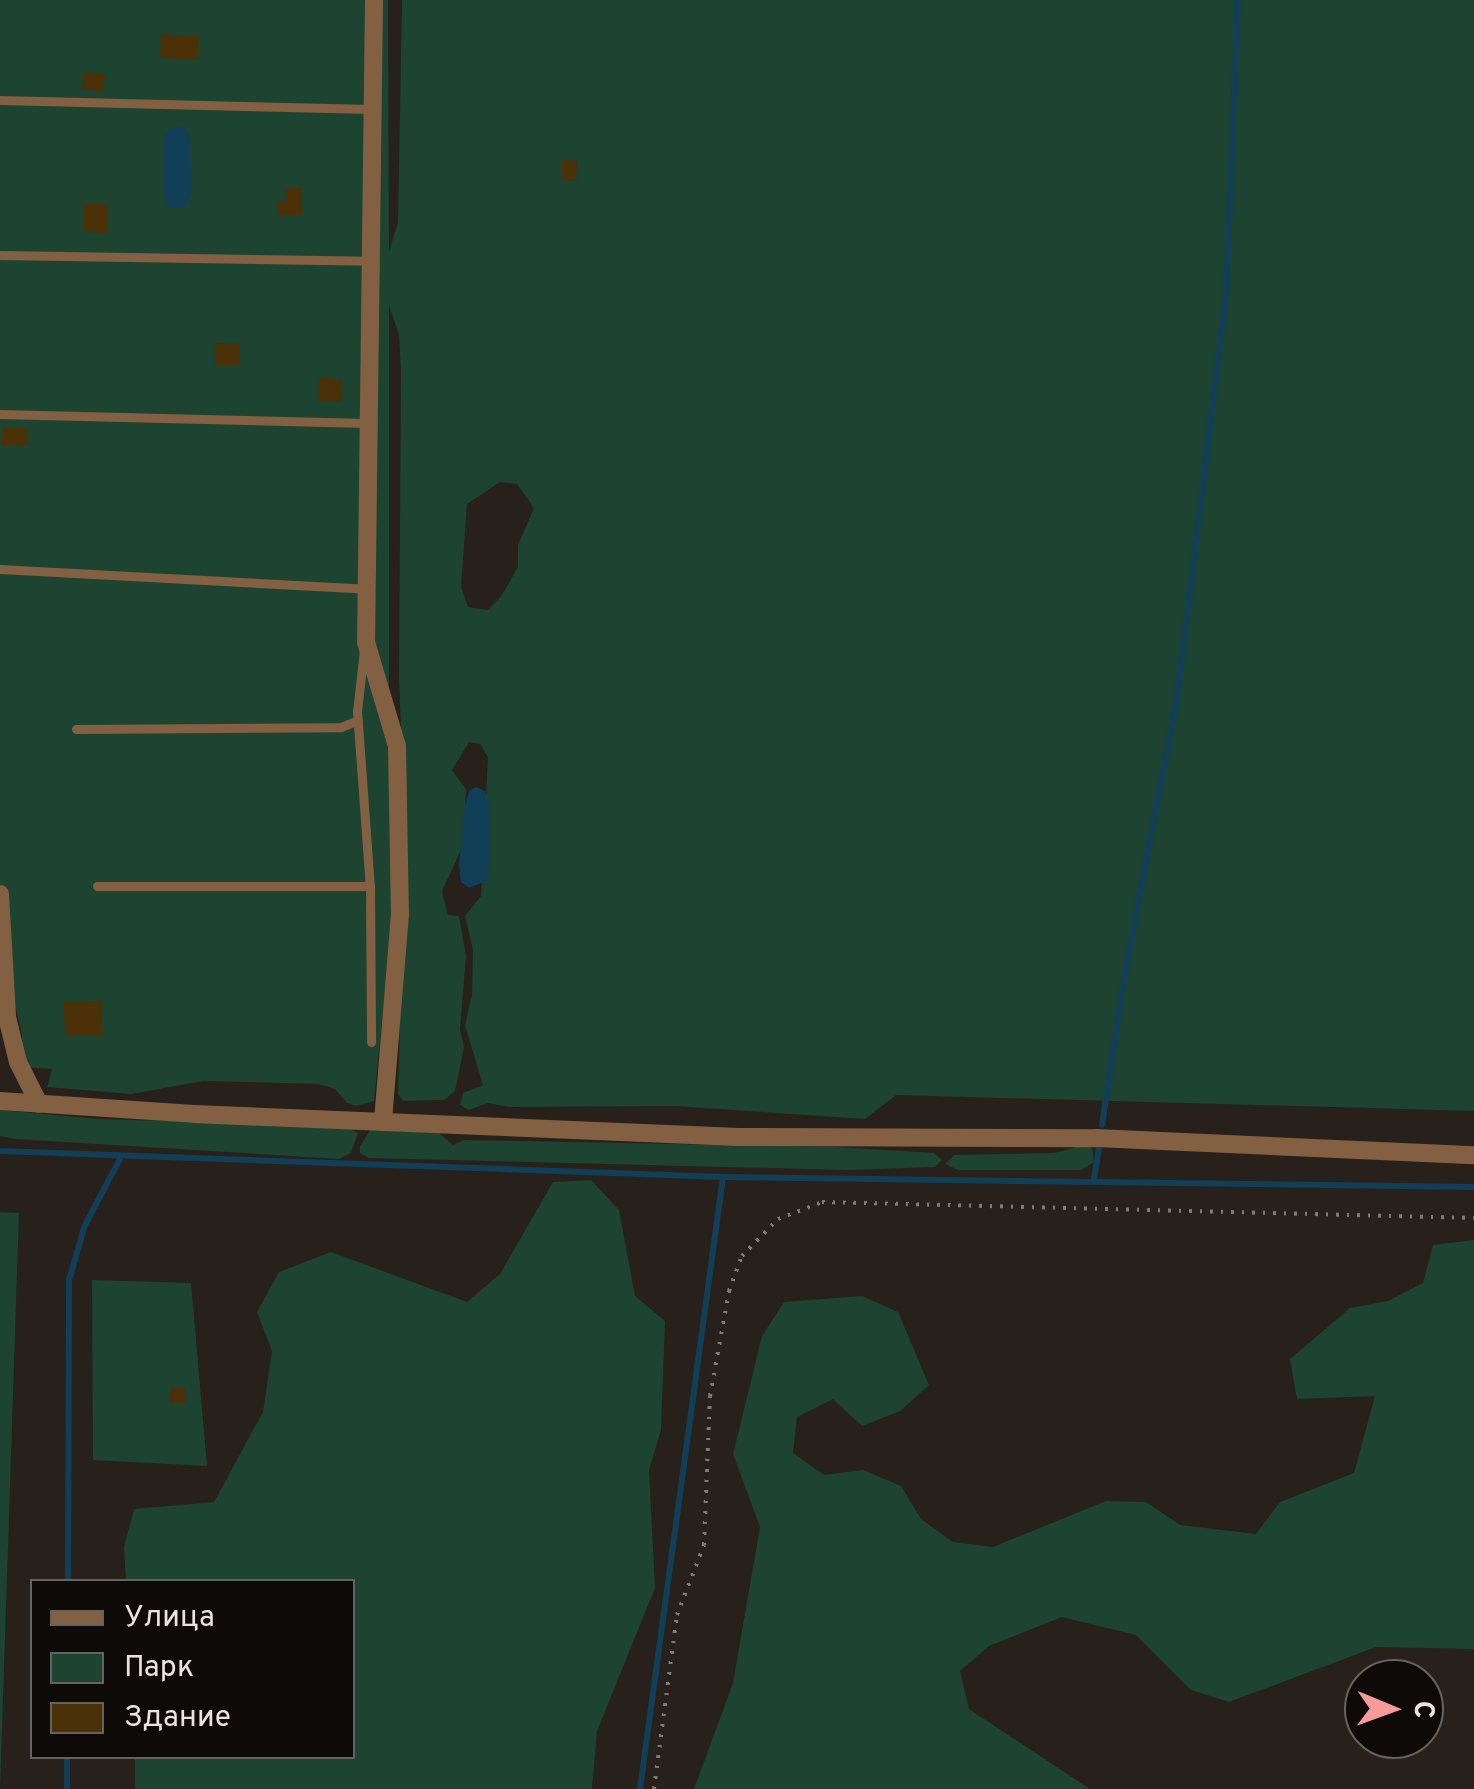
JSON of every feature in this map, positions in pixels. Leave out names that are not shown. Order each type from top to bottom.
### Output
[{"type":"street","points":[[374,0],[366,642],[397,746],[400,914],[383,1119]]},
{"type":"street","points":[[0,894],[7,1017],[18,1062],[39,1104]]},
{"type":"street","points":[[0,1100],[738,1137],[1096,1138],[1474,1155]]},
{"type":"lane","points":[[0,100],[373,110]]},
{"type":"lane","points":[[0,255],[372,261]]},
{"type":"lane","points":[[0,414],[367,423]]},
{"type":"lane","points":[[0,568],[366,589]]},
{"type":"lane","points":[[366,642],[358,720],[370,886],[371,1042]]},
{"type":"lane","points":[[76,728],[340,726],[358,720]]},
{"type":"lane","points":[[98,886],[370,886]]},
{"type":"path","points":[[654,1789],[677,1615],[704,1546],[710,1396],[730,1291],[742,1256],[778,1219],[822,1202],[1474,1218]]},
{"type":"green space","points":[[0,0],[388,0],[389,251],[398,223],[402,0],[1474,0],[1474,1111],[896,1095],[865,1119],[676,1106],[509,1107],[488,1103],[469,1110],[460,1105],[463,1093],[483,1085],[465,1025],[472,995],[473,950],[465,916],[481,896],[488,757],[480,744],[469,742],[452,770],[466,789],[463,846],[442,891],[448,915],[459,916],[466,956],[460,1030],[464,1047],[455,1091],[444,1100],[403,1101],[398,1094],[405,829],[399,677],[401,371],[399,335],[389,305],[389,735],[394,901],[374,1101],[356,1106],[347,1103],[335,1089],[318,1084],[204,1081],[131,1094],[47,1087],[52,1069],[22,1067],[22,1034],[0,941]],"holes":[[[500,482],[517,484],[534,508],[518,545],[518,567],[488,610],[468,607],[461,587],[467,504]]]},
{"type":"green space","points":[[0,1110],[99,1119],[345,1126],[358,1133],[351,1153],[339,1159],[16,1139],[0,1136]]},
{"type":"green space","points":[[371,1129],[439,1133],[453,1145],[464,1140],[835,1147],[934,1153],[942,1160],[935,1167],[847,1170],[369,1158],[360,1153],[360,1146]]},
{"type":"green space","points":[[1084,1145],[1092,1148],[1094,1162],[1081,1170],[958,1170],[945,1164],[954,1155],[1054,1153]]},
{"type":"green space","points":[[591,1180],[619,1210],[635,1296],[665,1321],[661,1430],[649,1470],[655,1588],[597,1731],[592,1789],[135,1789],[135,1759],[355,1759],[355,1579],[126,1579],[124,1547],[134,1509],[214,1502],[263,1412],[272,1351],[257,1312],[279,1272],[331,1252],[467,1302],[500,1274],[553,1182]]},
{"type":"green space","points":[[0,1212],[19,1213],[0,1789]]},
{"type":"green space","points":[[1474,1240],[1474,1649],[1376,1647],[1229,1702],[1191,1690],[1136,1635],[1062,1617],[989,1646],[960,1671],[969,1709],[1090,1789],[694,1789],[733,1683],[760,1527],[733,1454],[762,1336],[784,1302],[862,1296],[898,1312],[929,1385],[900,1411],[862,1426],[833,1399],[797,1417],[793,1453],[824,1475],[863,1470],[901,1486],[921,1519],[953,1542],[993,1547],[1106,1501],[1146,1502],[1180,1525],[1256,1534],[1280,1502],[1354,1473],[1375,1396],[1297,1399],[1290,1359],[1350,1308],[1388,1301],[1423,1283],[1433,1245]]},
{"type":"green space","points":[[92,1280],[191,1283],[207,1466],[93,1460]]},
{"type":"water","points":[[179,126],[186,129],[190,140],[192,191],[185,208],[168,206],[164,194],[166,131]]},
{"type":"water","points":[[476,787],[485,791],[489,807],[489,867],[486,881],[469,888],[461,882],[459,865],[465,805],[469,791]]},
{"type":"building","points":[[161,34],[199,36],[198,60],[160,58]]},
{"type":"building","points":[[84,72],[105,74],[103,92],[82,89]]},
{"type":"building","points":[[562,160],[577,161],[576,181],[561,180]]},
{"type":"building","points":[[285,188],[302,188],[301,215],[277,215],[277,201],[286,201]]},
{"type":"building","points":[[84,204],[108,204],[107,233],[84,232]]},
{"type":"building","points":[[215,343],[240,344],[240,365],[215,365]]},
{"type":"building","points":[[319,377],[342,380],[341,402],[318,401]]},
{"type":"building","points":[[2,428],[28,428],[27,446],[2,445]]},
{"type":"building","points":[[101,1001],[103,1035],[65,1036],[64,1002]]},
{"type":"building","points":[[171,1388],[186,1388],[186,1403],[170,1403]]},
{"type":"waterway","points":[[1102,1125],[1124,978],[1177,698],[1226,296],[1238,0]]},
{"type":"waterway","points":[[1094,1179],[1099,1146]]},
{"type":"waterway","points":[[0,1151],[723,1177],[1474,1187]]},
{"type":"waterway","points":[[68,1579],[69,1280],[85,1225],[120,1159]]},
{"type":"waterway","points":[[640,1789],[723,1177]]},
{"type":"waterway","points":[[67,1759],[67,1789]]}]
